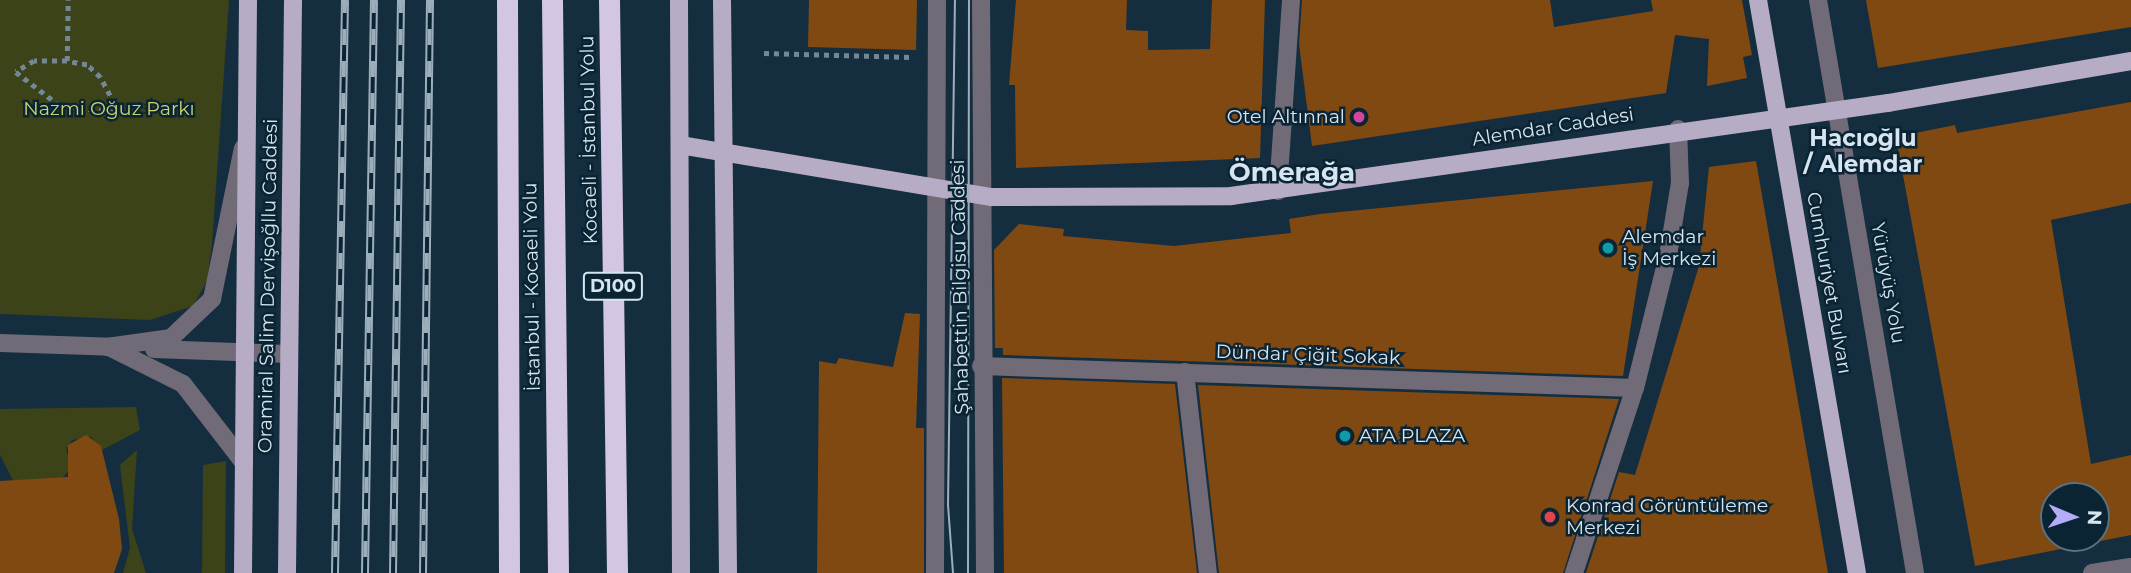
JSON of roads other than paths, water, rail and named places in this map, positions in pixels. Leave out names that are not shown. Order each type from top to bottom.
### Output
[{"type":"highway","points":[[506,0],[509,573]]},
{"type":"highway","name":"İstanbul - Kocaeli Yolu","points":[[552,0],[558,573]]},
{"type":"highway","name":"Kocaeli - İstanbul Yolu","points":[[610,0],[617,573]]},
{"type":"main road","name":"Oramiral Salim Dervişoğllu Caddesi","points":[[243,573],[248,0]]},
{"type":"main road","name":"Oramiral Salim Dervişoğllu Caddesi","points":[[287,573],[293,0]]},
{"type":"main road","points":[[679,0],[681,573]]},
{"type":"main road","points":[[722,0],[728,573]]},
{"type":"main road","name":"Cumhuriyet Bulvarı","points":[[1758,0],[1857,573]]},
{"type":"main road","name":"Alemdar Caddesi","points":[[680,145],[722,148],[979,195],[1128,200],[1278,191],[1678,128],[1836,109],[2131,61]]},
{"type":"street","points":[[935,573],[934,188],[937,0]]},
{"type":"street","name":"Şahabettin Bilgisu Caddesi","points":[[982,0],[979,195],[985,573]]},
{"type":"street","points":[[1278,191],[1291,0]]},
{"type":"street","name":"Yürüyüş Yolu","points":[[1818,0],[1915,573]]},
{"type":"street","points":[[107,347],[171,338],[212,299],[247,127]]},
{"type":"street","points":[[1574,573],[1634,388],[1668,256],[1680,183],[1678,128]]},
{"type":"street","points":[[0,343],[288,354]]},
{"type":"street","points":[[107,347],[183,384],[244,463]]},
{"type":"street","name":"Dündar Çiğit Sokak","points":[[981,366],[1634,388]]},
{"type":"street","points":[[1185,372],[1208,573]]},
{"type":"street","points":[[2092,573],[2131,567]]},
{"type":"tram line","points":[[953,573],[948,505],[955,0]]},
{"type":"tram line","points":[[968,573],[969,0]]},
{"type":"railway","points":[[335,573],[345,0]]},
{"type":"railway","points":[[365,573],[374,0]]},
{"type":"railway","points":[[393,573],[401,0]]},
{"type":"railway","points":[[423,573],[430,0]]},
{"type":"place","name":"Otel Altınnal","points":[[1359,117]]},
{"type":"place","name":"Alemdar İş Merkezi","points":[[1608,248]]},
{"type":"place","name":"ATA PLAZA","points":[[1345,436]]},
{"type":"place","name":"Konrad Görüntüleme Merkezi","points":[[1550,517]]},
{"type":"district","name":"Hacıoğlu / Alemdar","points":[[1863,151]]},
{"type":"district","name":"Ömerağa","points":[[1292,173]]},
{"type":"park label","name":"Nazmi Oğuz Parkı","points":[[109,109]]}]
